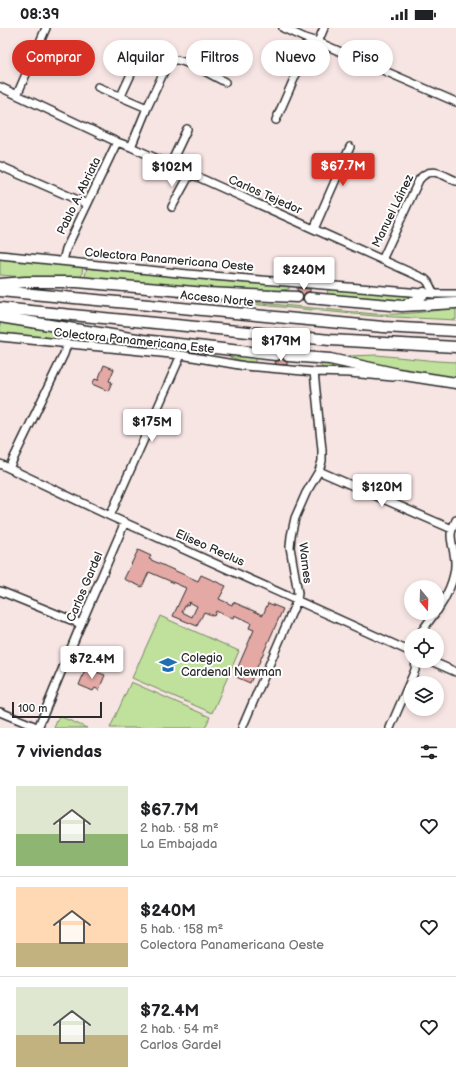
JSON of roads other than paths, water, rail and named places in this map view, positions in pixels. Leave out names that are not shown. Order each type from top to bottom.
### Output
[{"type":"highway","points":[[0,284],[25,282],[77,282],[206,293],[296,297]]},
{"type":"highway","name":"Acceso Norte","points":[[0,291],[383,328],[456,330]]},
{"type":"highway","points":[[402,306],[416,301],[429,291]]},
{"type":"highway","points":[[309,298],[402,306],[456,303]]},
{"type":"highway","points":[[0,308],[330,340],[456,347]]},
{"type":"highway","points":[[0,317],[143,340],[276,355]]},
{"type":"highway","points":[[288,356],[330,359],[398,374],[456,384]]},
{"type":"street","points":[[17,95],[46,28]]},
{"type":"street","points":[[283,28],[312,40]]},
{"type":"street","points":[[315,40],[324,28]]},
{"type":"street","points":[[330,48],[456,102]]},
{"type":"street","points":[[131,147],[147,108],[170,61],[174,60],[184,62],[225,82]]},
{"type":"street","points":[[121,96],[130,76]]},
{"type":"street","points":[[276,120],[297,76]]},
{"type":"street","points":[[98,86],[147,108]]},
{"type":"street","name":"Carlos Tejedor","points":[[0,87],[117,142],[426,279],[428,282],[429,291]]},
{"type":"street","points":[[170,165],[187,129]]},
{"type":"street","name":"Pablo A. Abriata","points":[[63,261],[66,249],[117,142]]},
{"type":"street","points":[[314,229],[350,146]]},
{"type":"street","points":[[0,166],[87,204]]},
{"type":"street","name":"Manuel Láinez","points":[[382,260],[422,176],[427,172],[432,172],[456,181]]},
{"type":"street","points":[[172,207],[190,174]]},
{"type":"street","name":"Colectora Panamericana Oeste","points":[[0,255],[188,274],[456,294]]},
{"type":"street","name":"Colectora Panamericana Este","points":[[0,337],[181,355],[235,365],[314,372],[361,374],[456,384]]},
{"type":"street","points":[[9,468],[64,354],[67,344]]},
{"type":"street","points":[[110,516],[181,355]]},
{"type":"street","name":"Warnes","points":[[242,728],[297,600],[298,593],[290,547],[291,536],[295,518],[306,493],[319,471],[322,460],[314,372]]},
{"type":"street","name":"Eliseo Reclus","points":[[0,464],[110,516],[404,649]]},
{"type":"street","points":[[319,471],[452,529]]},
{"type":"street","points":[[444,600],[455,575],[455,547],[451,535],[456,520]]},
{"type":"street","name":"Carlos Gardel","points":[[38,728],[125,522]]},
{"type":"street","points":[[0,591],[81,624]]},
{"type":"street","points":[[444,667],[456,672]]},
{"type":"street","points":[[390,728],[415,668]]},
{"type":"street","points":[[0,712],[38,728]]},
{"type":"place","name":"Colegio Cardenal Newman","points":[[168,665]]}]
